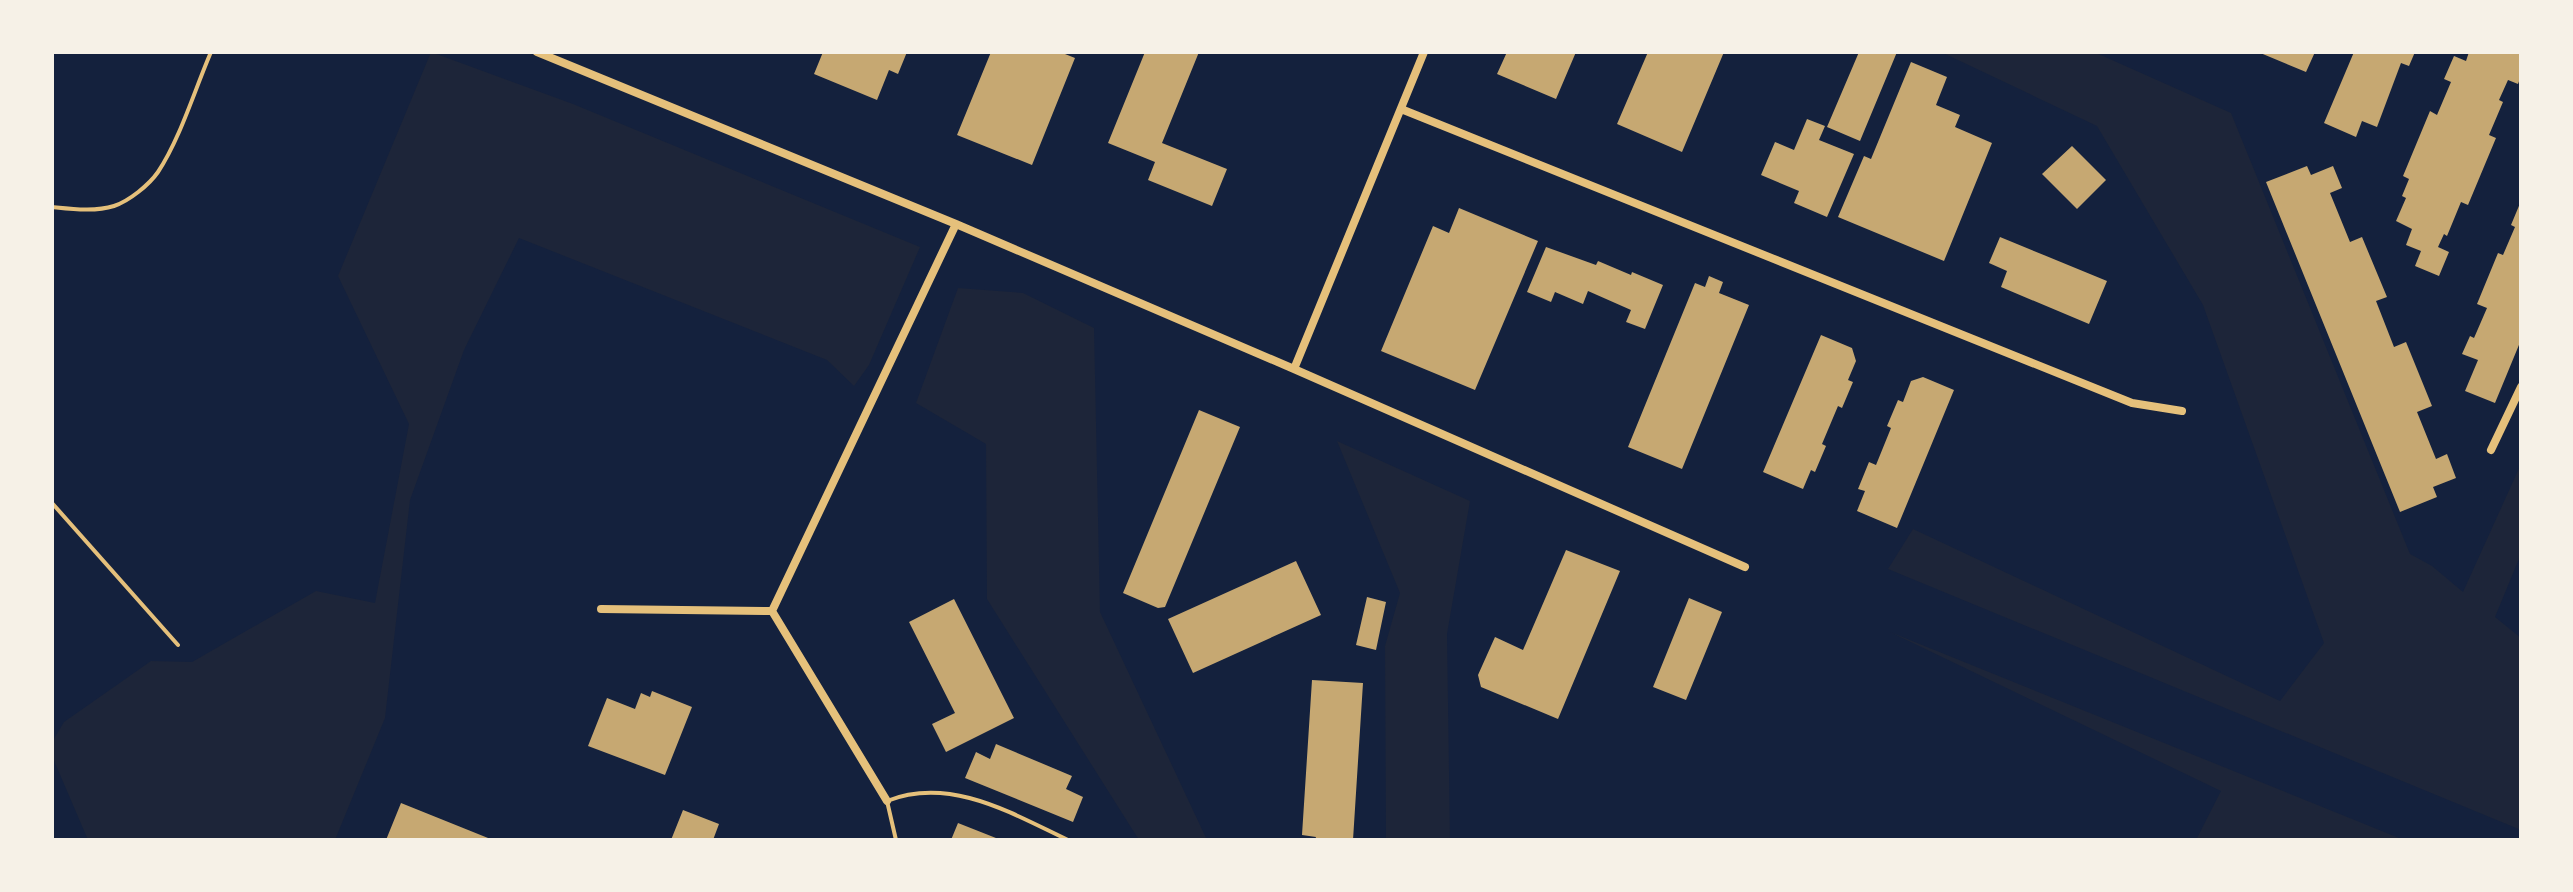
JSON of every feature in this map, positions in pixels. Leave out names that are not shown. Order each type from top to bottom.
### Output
[{"type":"street","points":[[537,52],[956,224],[1745,567]]},
{"type":"street","points":[[1294,369],[1424,52]]},
{"type":"street","points":[[1401,109],[2132,403],[2182,411]]},
{"type":"street","points":[[772,611],[956,224]]},
{"type":"street","points":[[2491,450],[2521,387]]},
{"type":"street","points":[[601,609],[772,611]]},
{"type":"street","points":[[772,611],[887,801]]},
{"type":"lane","points":[[52,207],[82,210],[114,206],[134,195],[157,174],[211,52]]},
{"type":"lane","points":[[52,503],[178,645]]},
{"type":"lane","points":[[896,840],[887,801],[920,792],[961,794],[1068,840]]},
{"type":"shaded area","points":[[431,52],[573,104],[920,247],[869,365],[854,386],[827,360],[519,238],[464,350],[410,500],[385,718],[335,840],[88,840],[52,756],[52,742],[64,722],[151,661],[192,662],[316,591],[375,603],[409,424],[338,276]]},
{"type":"shaded area","points":[[1941,52],[2094,52],[2231,113],[2410,554],[2432,566],[2463,592],[2521,464],[2521,554],[2495,617],[2521,638],[2521,830],[1888,569],[1913,529],[2280,701],[2324,643],[2203,305],[2097,126]]},
{"type":"shaded area","points":[[958,288],[1023,293],[1094,328],[1100,612],[1207,840],[1139,840],[987,599],[986,444],[916,403]]},
{"type":"shaded area","points":[[1337,441],[1470,501],[1447,634],[1450,840],[1386,840],[1385,646],[1400,593]]},
{"type":"shaded area","points":[[1890,632],[2404,840],[2196,840],[2221,791]]},
{"type":"building","points":[[823,52],[907,52],[898,74],[889,70],[877,100],[814,74]]},
{"type":"building","points":[[991,52],[1060,52],[1075,58],[1032,165],[957,135]]},
{"type":"building","points":[[1145,52],[1199,52],[1162,143],[1227,169],[1212,206],[1148,180],[1155,162],[1108,143]]},
{"type":"building","points":[[1507,52],[1576,52],[1556,99],[1497,74]]},
{"type":"building","points":[[1648,52],[1724,52],[1682,152],[1617,124]]},
{"type":"building","points":[[1859,52],[1897,52],[1860,141],[1827,127]]},
{"type":"building","points":[[2258,52],[2315,52],[2306,72]]},
{"type":"building","points":[[2354,52],[2415,52],[2409,66],[2401,63],[2377,127],[2362,121],[2356,137],[2324,123]]},
{"type":"building","points":[[2469,52],[2521,52],[2521,76],[2518,84],[2508,80],[2499,100],[2503,102],[2489,135],[2496,138],[2468,205],[2461,202],[2447,236],[2444,234],[2438,247],[2449,252],[2439,276],[2415,266],[2421,251],[2406,245],[2412,229],[2396,221],[2406,198],[2402,196],[2409,179],[2403,176],[2430,111],[2437,115],[2451,82],[2444,79],[2454,56],[2466,61]]},
{"type":"building","points":[[1911,62],[1947,77],[1936,105],[1960,115],[1955,127],[1992,143],[1944,261],[1838,217],[1864,156],[1871,159]]},
{"type":"building","points":[[1807,119],[1825,126],[1819,140],[1854,154],[1827,217],[1794,203],[1799,191],[1761,175],[1775,142],[1794,150]]},
{"type":"building","points":[[2072,146],[2106,180],[2077,209],[2042,174]]},
{"type":"building","points":[[2307,166],[2311,175],[2333,166],[2342,188],[2330,193],[2350,242],[2362,237],[2387,297],[2376,301],[2394,347],[2406,342],[2432,406],[2417,412],[2436,459],[2447,454],[2456,478],[2433,487],[2437,497],[2400,512],[2266,182]]},
{"type":"building","points":[[2521,201],[2521,340],[2495,403],[2465,391],[2478,360],[2462,354],[2470,336],[2474,338],[2487,308],[2477,304],[2498,253],[2503,255],[2515,227],[2511,225]]},
{"type":"building","points":[[1459,208],[1538,241],[1475,390],[1381,351],[1433,226],[1449,233]]},
{"type":"building","points":[[2000,237],[2107,281],[2089,324],[2001,287],[2007,271],[1989,263]]},
{"type":"building","points":[[1546,247],[1596,265],[1598,261],[1631,275],[1632,272],[1663,285],[1645,329],[1626,322],[1631,310],[1588,291],[1583,304],[1555,292],[1551,302],[1527,292]]},
{"type":"building","points":[[1709,276],[1723,282],[1719,293],[1749,305],[1682,469],[1628,447],[1695,283],[1705,287]]},
{"type":"building","points":[[1821,335],[1852,348],[1856,361],[1848,380],[1853,382],[1842,408],[1838,406],[1822,444],[1826,446],[1815,472],[1811,470],[1803,489],[1763,472]]},
{"type":"building","points":[[1923,377],[1954,390],[1897,528],[1857,511],[1865,491],[1858,489],[1869,462],[1876,465],[1898,400],[1903,402],[1911,381]]},
{"type":"building","points":[[1199,410],[1240,427],[1165,607],[1158,608],[1123,593]]},
{"type":"building","points":[[1566,550],[1620,571],[1558,719],[1481,687],[1478,675],[1495,637],[1523,650]]},
{"type":"building","points":[[1296,561],[1321,615],[1193,673],[1168,619]]},
{"type":"building","points":[[1367,597],[1386,602],[1376,650],[1356,645]]},
{"type":"building","points":[[1689,598],[1722,612],[1686,700],[1653,687]]},
{"type":"building","points":[[954,599],[1014,718],[946,752],[932,724],[955,713],[909,622]]},
{"type":"building","points":[[1312,680],[1363,683],[1353,840],[1315,840],[1316,837],[1302,835]]},
{"type":"building","points":[[652,691],[692,707],[665,775],[588,746],[607,698],[635,709],[641,693],[650,697]]},
{"type":"building","points":[[996,744],[1072,776],[1066,789],[1083,797],[1073,822],[965,778],[976,752],[990,759]]},
{"type":"building","points":[[401,803],[493,840],[386,840]]},
{"type":"building","points":[[683,810],[719,824],[713,840],[671,840]]},
{"type":"building","points":[[958,823],[1001,840],[951,840]]}]
